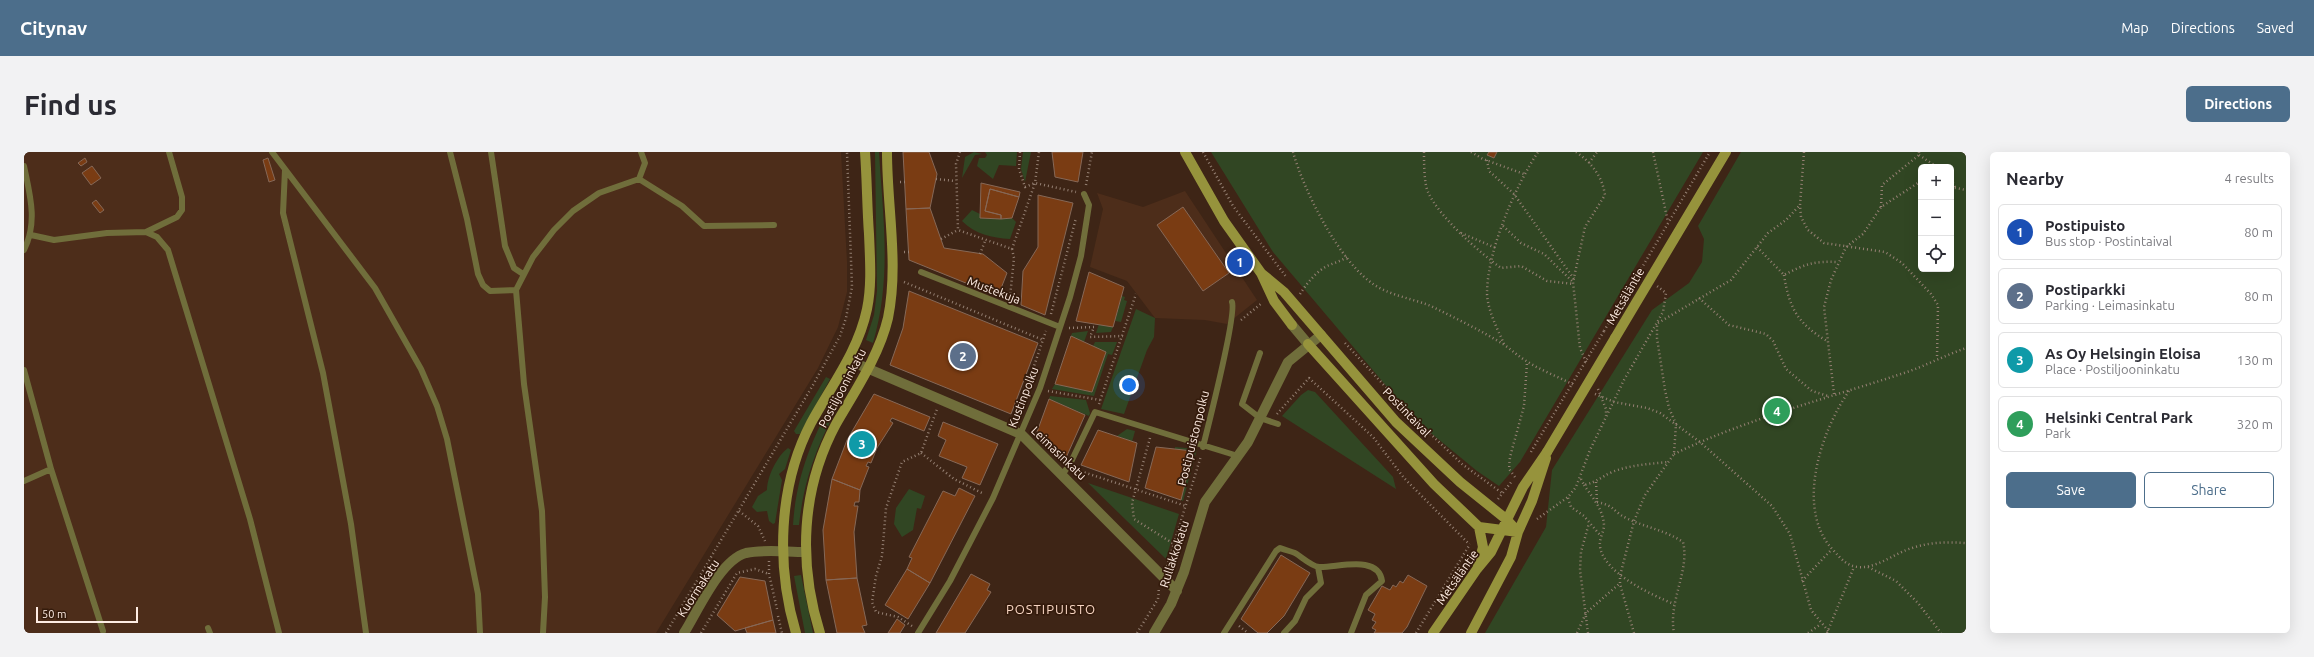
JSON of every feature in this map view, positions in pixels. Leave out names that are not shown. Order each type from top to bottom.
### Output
[{"type":"street","name":"Postiljooninkatu","points":[[796,633],[783,552],[785,511],[790,482],[799,452],[810,424],[848,360],[867,310],[870,287],[865,152]]},
{"type":"street","name":"Postiljooninkatu","points":[[820,633],[805,552],[806,521],[818,462],[835,427],[868,368],[887,320],[894,274],[887,152]]},
{"type":"street","name":"Postintaival","points":[[1185,152],[1224,221],[1261,273],[1274,301],[1292,325],[1434,484],[1479,527]]},
{"type":"street","name":"Metsäläntie","points":[[1433,633],[1477,569],[1491,552],[1506,518],[1523,487],[1547,452],[1726,152]]},
{"type":"street","name":"Postintaival","points":[[1261,273],[1284,292],[1396,422],[1460,482],[1506,518],[1518,532]]},
{"type":"street","name":"Rullakkokatu","points":[[1154,633],[1177,591],[1205,502],[1238,456],[1260,418],[1288,362],[1308,344],[1321,335]]},
{"type":"street","name":"Leimasinkatu","points":[[848,360],[1021,434],[1065,471],[1177,591]]},
{"type":"street","name":"Metsäläntie","points":[[1471,633],[1511,557],[1518,532],[1544,469],[1547,452]]},
{"type":"street","points":[[1477,569],[1483,547],[1479,527],[1518,532]]},
{"type":"street","name":"Kuormakatu","points":[[684,633],[728,564],[745,553],[805,552]]},
{"type":"lane","points":[[31,235],[54,240],[107,233],[146,232],[177,217],[182,210],[182,197],[169,152]]},
{"type":"lane","points":[[272,152],[375,288],[421,369],[437,406],[447,439],[478,594],[480,633]]},
{"type":"lane","points":[[450,152],[480,281],[490,291],[516,290]]},
{"type":"lane","points":[[491,152],[505,246],[514,268],[523,274]]},
{"type":"lane","points":[[639,179],[645,163],[641,152]]},
{"type":"lane","points":[[24,166],[31,199],[31,235],[24,250]]},
{"type":"lane","points":[[285,170],[283,213],[323,373],[351,524],[366,633]]},
{"type":"lane","points":[[543,633],[545,597],[542,511],[524,384],[516,290],[523,274],[543,244],[573,211],[599,193],[639,179]]},
{"type":"lane","points":[[639,179],[682,206],[704,226],[774,225]]},
{"type":"lane","name":"Kustinpolku","points":[[919,632],[950,581],[993,498],[1040,388],[1070,297],[1086,229],[1089,205],[1084,194]]},
{"type":"lane","points":[[146,232],[157,237],[168,250],[250,519],[279,633]]},
{"type":"lane","name":"Mustekuja","points":[[921,272],[1060,327]]},
{"type":"lane","name":"Postipuistonpolku","points":[[1203,447],[1231,328],[1234,307],[1232,302]]},
{"type":"lane","points":[[1260,353],[1242,404],[1260,418],[1275,422]]},
{"type":"lane","points":[[24,370],[52,469],[103,631]]},
{"type":"lane","points":[[1065,471],[1095,412],[1203,447],[1238,456]]},
{"type":"lane","points":[[24,480],[52,469]]},
{"type":"lane","points":[[1224,633],[1276,551],[1280,548],[1294,553],[1318,567],[1364,565],[1375,568],[1382,576],[1382,581],[1366,595],[1351,633]]},
{"type":"lane","points":[[1284,633],[1294,621],[1306,598],[1321,583],[1318,567]]},
{"type":"path","points":[[666,633],[813,385],[840,336],[846,318],[852,287],[847,152]]},
{"type":"path","points":[[958,230],[955,181],[956,164],[960,152]]},
{"type":"path","points":[[1020,152],[1019,170],[1025,187],[1035,183],[1084,194],[1092,152]]},
{"type":"path","points":[[1008,307],[1014,258],[1012,249],[1035,183],[1039,152]]},
{"type":"path","points":[[1204,152],[1233,206],[1292,284]]},
{"type":"path","points":[[1293,152],[1299,172],[1311,198],[1347,257],[1362,275],[1377,286],[1431,307],[1504,345],[1527,362],[1562,379]]},
{"type":"path","points":[[1424,152],[1428,192],[1450,223],[1492,261],[1501,268],[1521,266],[1547,281],[1574,281]]},
{"type":"path","points":[[1472,152],[1487,160],[1525,174]]},
{"type":"path","points":[[1504,345],[1492,315],[1487,293],[1492,261],[1514,194],[1538,152]]},
{"type":"path","points":[[1576,152],[1589,163],[1602,180],[1606,195],[1585,227],[1574,281],[1580,348],[1589,369]]},
{"type":"path","points":[[1589,163],[1597,152]]},
{"type":"path","points":[[1653,152],[1668,222]]},
{"type":"path","points":[[1535,446],[1710,152]]},
{"type":"path","points":[[1804,152],[1800,205],[1804,224],[1813,235],[1824,243],[1877,251],[1892,255],[1902,263],[1935,298],[1939,312],[1937,358]]},
{"type":"path","points":[[1881,207],[1882,185],[1919,154],[1933,164]]},
{"type":"path","points":[[1487,160],[1489,172],[1514,194],[1574,281]]},
{"type":"path","points":[[936,179],[955,181]]},
{"type":"path","points":[[900,182],[905,182]]},
{"type":"path","points":[[1834,394],[1824,307],[1831,280],[1838,262],[1846,247],[1863,234],[1881,207],[1918,183]]},
{"type":"path","points":[[1955,188],[1966,190]]},
{"type":"path","points":[[1657,324],[1731,280],[1768,232],[1786,220],[1800,205]]},
{"type":"path","points":[[1503,226],[1521,243],[1544,254],[1574,281]]},
{"type":"path","points":[[941,239],[958,230]]},
{"type":"path","points":[[958,230],[985,241],[1012,249]]},
{"type":"path","points":[[1460,232],[1496,248]]},
{"type":"path","points":[[980,254],[985,241]]},
{"type":"path","points":[[1757,247],[1784,275],[1787,297],[1800,319],[1827,341]]},
{"type":"path","points":[[904,252],[909,252]]},
{"type":"path","points":[[1300,294],[1316,275],[1327,266],[1337,264],[1347,257]]},
{"type":"path","points":[[1784,275],[1812,263],[1838,262]]},
{"type":"path","points":[[1534,521],[1568,497],[1580,479],[1590,450],[1606,417],[1638,354],[1663,312],[1666,292],[1649,280]]},
{"type":"path","points":[[904,282],[1043,340]]},
{"type":"path","points":[[1296,289],[1305,299]]},
{"type":"path","points":[[1095,412],[1123,336],[1136,294]]},
{"type":"path","points":[[1699,298],[1729,325],[1766,334],[1773,341],[1786,369],[1812,391],[1828,396]]},
{"type":"path","points":[[1231,328],[1266,301]]},
{"type":"path","points":[[1657,324],[1657,338],[1665,390],[1669,408],[1676,424],[1674,454]]},
{"type":"path","points":[[1060,327],[1094,327],[1090,337],[1123,336]]},
{"type":"path","points":[[1342,340],[1417,421],[1462,464],[1502,493]]},
{"type":"path","points":[[1634,633],[1620,584],[1620,576],[1634,521],[1645,495],[1674,454],[1700,442],[1828,396],[1909,371],[1937,358],[1966,348]]},
{"type":"path","points":[[1515,477],[1510,469],[1510,458],[1524,406],[1527,362]]},
{"type":"path","points":[[1275,422],[1309,378],[1373,437],[1404,478],[1470,544]]},
{"type":"path","points":[[1595,383],[1602,397],[1606,417]]},
{"type":"path","points":[[1040,388],[1052,392],[1100,400]]},
{"type":"path","points":[[1849,390],[1834,414],[1817,465],[1814,486],[1815,513],[1822,535],[1832,549],[1847,565],[1854,567],[1868,566],[1911,548],[1930,543],[1966,543]]},
{"type":"path","points":[[1602,397],[1614,402],[1647,408],[1676,424],[1700,442],[1772,506],[1783,520],[1792,540],[1811,610],[1828,632],[1854,567]]},
{"type":"path","points":[[919,632],[898,617],[876,612],[872,602],[876,576],[882,556],[886,508],[902,462],[921,453],[941,400]]},
{"type":"path","points":[[1152,430],[1132,504],[1134,519],[1174,544]]},
{"type":"path","name":"Postipuistonpolku","points":[[1137,633],[1158,599],[1158,590],[1164,577],[1203,447]]},
{"type":"path","points":[[921,453],[954,479],[984,494]]},
{"type":"path","points":[[1584,485],[1596,482],[1611,473],[1634,466],[1668,462]]},
{"type":"path","points":[[1065,471],[1136,490],[1186,506]]},
{"type":"path","points":[[1580,479],[1597,502],[1610,504],[1625,518],[1683,542],[1686,556],[1680,575],[1671,620],[1674,633]]},
{"type":"path","points":[[1596,482],[1597,502],[1604,526],[1600,535],[1600,547],[1604,557],[1620,576],[1648,593],[1674,604]]},
{"type":"path","points":[[1568,497],[1571,507],[1584,516],[1600,535]]},
{"type":"path","points":[[1588,633],[1580,570],[1581,552],[1589,523]]},
{"type":"path","points":[[1802,581],[1832,549]]},
{"type":"path","points":[[1868,566],[1896,581],[1918,603],[1941,633]]},
{"type":"path","points":[[701,633],[737,573],[755,569],[768,574],[782,633]]},
{"type":"path","points":[[1577,633],[1586,614],[1609,596],[1620,584]]},
{"type":"path","points":[[1808,633],[1821,624]]},
{"type":"shaded area","points":[[24,152],[841,152],[847,262],[847,292],[838,327],[818,368],[656,633],[24,633]]},
{"type":"shaded area","points":[[1185,191],[1257,300],[1227,324],[1205,320],[1155,318],[1127,281],[1090,267],[1103,209],[1097,193],[1143,207]]},
{"type":"green space","points":[[875,152],[879,152],[885,248],[883,295],[873,343],[866,340],[874,315],[877,291]]},
{"type":"green space","points":[[974,152],[982,154],[975,155],[962,178],[965,157]]},
{"type":"green space","points":[[985,152],[1017,152],[1016,166],[999,165],[993,179],[977,166],[979,158],[985,158],[987,155]]},
{"type":"green space","points":[[1023,152],[1031,152],[1025,182],[1021,169]]},
{"type":"green space","points":[[1211,152],[1703,152],[1520,462],[1499,486],[1477,471],[1415,420],[1273,252]]},
{"type":"green space","points":[[1741,152],[1966,152],[1966,633],[1485,633],[1546,527],[1552,470],[1652,310],[1689,283],[1702,262],[1704,239],[1698,226]]},
{"type":"green space","points":[[972,210],[980,214],[981,218],[1012,218],[1016,222],[1010,239],[997,238],[972,229],[962,221]]},
{"type":"green space","points":[[1122,296],[1125,297],[1124,300],[1127,301],[1121,322],[1115,321]]},
{"type":"green space","points":[[1136,309],[1155,318],[1154,337],[1147,350],[1124,414],[1101,409]]},
{"type":"green space","points":[[1099,324],[1113,327],[1111,332],[1096,333]]},
{"type":"green space","points":[[1088,331],[1084,342],[1071,336],[1072,333]]},
{"type":"green space","points":[[1095,342],[1117,342],[1112,355],[1108,354],[1094,396],[1052,389],[1055,384],[1092,392],[1105,352],[1093,346]]},
{"type":"green space","points":[[826,377],[830,379],[800,434],[796,434],[794,431]]},
{"type":"green space","points":[[841,387],[847,390],[829,423],[810,471],[805,488],[799,525],[793,525],[798,488],[808,453],[823,420]]},
{"type":"green space","points":[[1308,390],[1315,392],[1393,477],[1396,489],[1282,416],[1301,395]]},
{"type":"green space","points":[[1050,396],[1086,400],[1090,413],[1089,416],[1049,399]]},
{"type":"green space","points":[[1127,429],[1135,431],[1132,442],[1117,436]]},
{"type":"green space","points":[[1175,447],[1197,449],[1183,501],[1181,500],[1193,451],[1175,449]]},
{"type":"green space","points":[[788,448],[791,450],[785,469],[779,474],[782,480],[775,523],[773,524],[769,521],[767,511],[757,512],[752,507],[758,496],[767,490],[767,485],[773,467],[780,456]]},
{"type":"green space","points":[[1088,483],[1179,514],[1166,559]]},
{"type":"green space","points":[[909,489],[925,496],[921,509],[917,508],[913,530],[902,537],[894,524],[896,508]]},
{"type":"green space","points":[[801,575],[813,633],[805,633],[794,576]]},
{"type":"building","points":[[903,152],[929,152],[937,174],[930,208],[906,209]]},
{"type":"building","points":[[1052,152],[1083,152],[1078,182],[1055,177]]},
{"type":"building","points":[[1489,152],[1497,152],[1494,158],[1487,155]]},
{"type":"building","points":[[85,158],[87,162],[81,166],[78,163]]},
{"type":"building","points":[[268,158],[275,180],[269,182],[263,160]]},
{"type":"building","points":[[92,166],[101,178],[91,185],[82,173]]},
{"type":"building","points":[[981,183],[1020,192],[1019,197],[990,189],[985,211],[1001,215],[1001,219],[980,218]]},
{"type":"building","points":[[990,189],[1019,197],[1012,218],[1001,219],[1001,215],[985,211]]},
{"type":"building","points":[[1038,195],[1073,203],[1045,315],[1021,305],[1023,271],[1038,247]]},
{"type":"building","points":[[96,200],[104,210],[100,213],[92,203]]},
{"type":"building","points":[[1183,207],[1229,273],[1203,291],[1157,225]]},
{"type":"building","points":[[930,208],[944,248],[983,254],[1007,273],[998,296],[909,260],[906,209]]},
{"type":"building","points":[[1089,272],[1124,287],[1113,327],[1076,321]]},
{"type":"building","points":[[909,291],[1038,343],[1011,414],[890,365],[903,328]]},
{"type":"building","points":[[1071,336],[1106,352],[1092,392],[1055,384]]},
{"type":"building","points":[[874,394],[930,417],[924,431],[892,418],[890,421],[893,423],[877,448],[871,463],[868,462],[866,466],[869,467],[860,490],[832,479],[847,440]]},
{"type":"building","points":[[1049,399],[1085,415],[1065,460],[1037,432]]},
{"type":"building","points":[[943,422],[998,444],[980,485],[962,478],[967,467],[939,456],[946,440],[938,436]]},
{"type":"building","points":[[1098,430],[1137,443],[1129,482],[1081,465]]},
{"type":"building","points":[[1156,447],[1193,451],[1181,500],[1145,488]]},
{"type":"building","points":[[832,479],[860,490],[859,502],[855,502],[854,506],[858,506],[854,532],[857,578],[826,580],[823,530]]},
{"type":"building","points":[[959,488],[975,496],[930,583],[907,569],[912,558],[909,557],[943,491],[955,496]]},
{"type":"building","points":[[1281,555],[1310,573],[1284,616],[1267,633],[1258,633],[1241,619]]},
{"type":"building","points":[[907,569],[930,583],[908,619],[885,605]]},
{"type":"building","points":[[971,574],[990,584],[987,590],[991,592],[965,633],[936,633]]},
{"type":"building","points":[[1408,575],[1427,586],[1407,627],[1402,633],[1374,633],[1376,630],[1372,628],[1376,622],[1372,620],[1375,614],[1368,610],[1382,586],[1390,590],[1393,585],[1396,587],[1400,581],[1403,583]]},
{"type":"building","points":[[740,577],[765,581],[773,620],[735,631],[717,615]]},
{"type":"building","points":[[857,578],[867,625],[862,626],[865,633],[837,633],[826,580]]},
{"type":"building","points":[[897,619],[905,625],[900,633],[888,633]]},
{"type":"building","points":[[773,620],[776,633],[747,633],[745,628]]},
{"type":"place","name":"Postipuisto","points":[[1240,262]]},
{"type":"place","name":"Postiparkki","points":[[963,356]]},
{"type":"place","name":"Helsinki Central Park","points":[[1777,411]]},
{"type":"place","name":"As Oy Helsingin Eloisa","points":[[862,444]]},
{"type":"district","name":"POSTIPUISTO","points":[[1051,609]]}]
